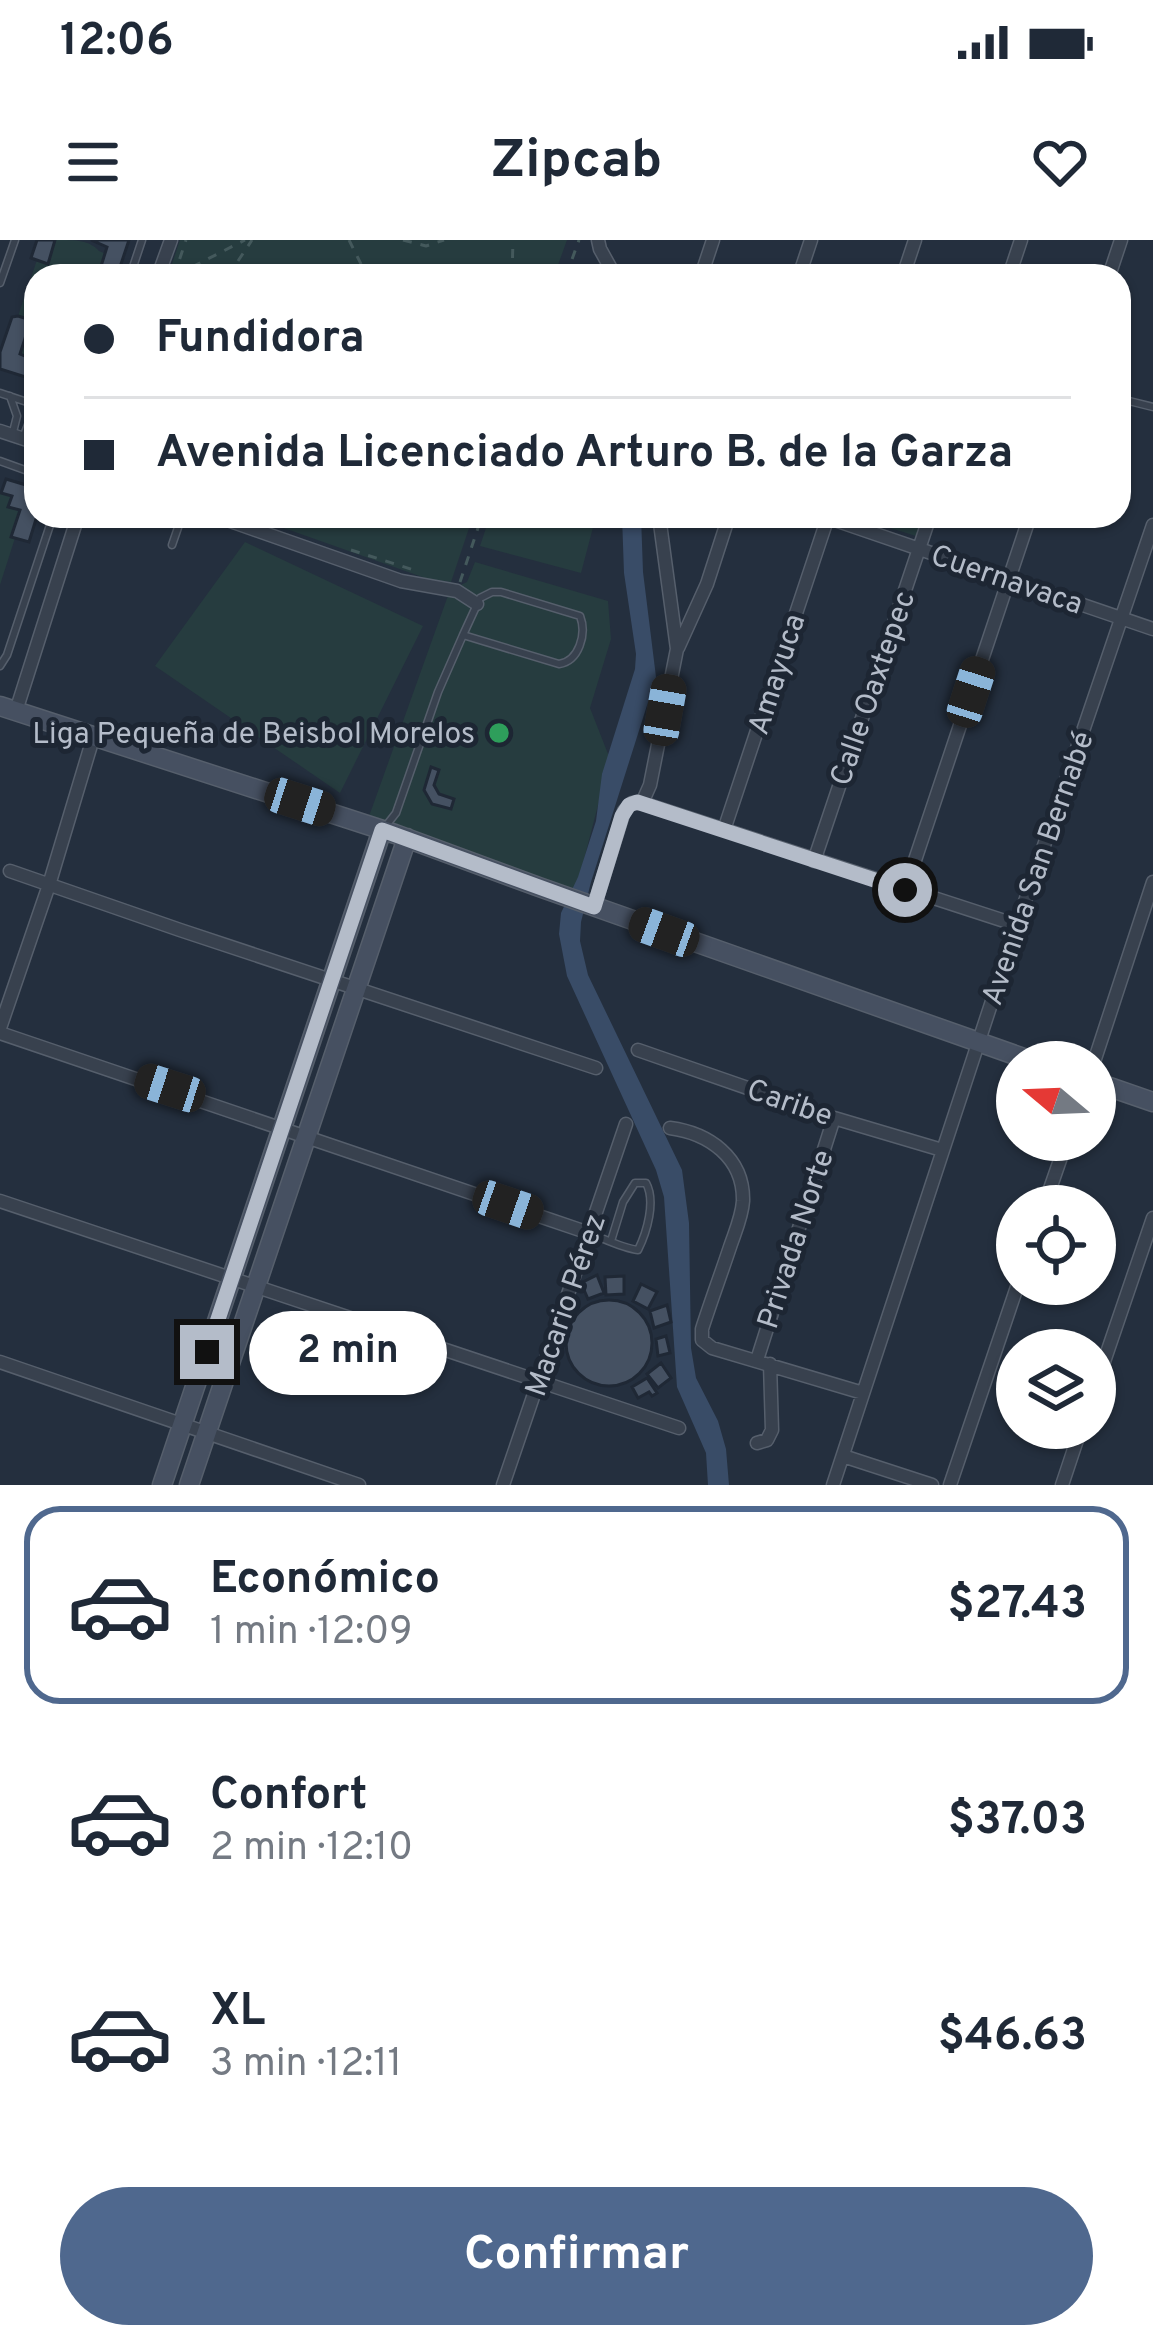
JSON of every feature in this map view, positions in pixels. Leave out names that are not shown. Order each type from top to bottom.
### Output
[{"type":"street","name":"Avenida San Bernabé","points":[[833,1485],[1153,525]]},
{"type":"street","points":[[74,528],[8,708],[407,838],[996,1049]]},
{"type":"street","points":[[251,528],[401,580],[457,591],[477,604]]},
{"type":"street","points":[[661,528],[677,650]]},
{"type":"street","points":[[642,803],[656,766],[677,650],[707,584],[725,528]]},
{"type":"street","name":"Amayuca","points":[[724,830],[821,528]]},
{"type":"street","name":"Cuernavaca","points":[[857,528],[1153,629]]},
{"type":"street","name":"Calle Oaxtepec","points":[[814,861],[926,528]]},
{"type":"street","points":[[905,890],[1026,528]]},
{"type":"street","points":[[94,735],[0,1030],[589,1233]]},
{"type":"street","points":[[592,906],[624,811],[632,803],[642,803],[1017,925]]},
{"type":"street","points":[[162,1485],[382,830]]},
{"type":"street","points":[[189,1485],[407,838]]},
{"type":"street","points":[[10,871],[596,1068]]},
{"type":"street","points":[[1101,1041],[1153,882]]},
{"type":"street","name":"Caribe","points":[[638,1050],[942,1150]]},
{"type":"street","points":[[1116,1089],[1153,1102]]},
{"type":"street","name":"Privada Norte","points":[[757,1443],[767,1440],[772,1430],[764,1362],[834,1118]]},
{"type":"street","name":"Macario Pérez","points":[[503,1485],[626,1124]]},
{"type":"street","points":[[670,1128],[698,1133],[720,1147],[742,1192],[740,1219],[702,1340],[712,1348],[863,1394]]},
{"type":"street","points":[[0,1201],[679,1428]]},
{"type":"street","points":[[1115,1329],[1153,1218]]},
{"type":"street","points":[[950,1485],[1011,1305]]},
{"type":"street","points":[[0,1362],[359,1485]]},
{"type":"street","points":[[1062,1485],[1075,1449]]},
{"type":"street","points":[[842,1456],[932,1485]]},
{"type":"lane","points":[[0,283],[15,240]]},
{"type":"lane","points":[[0,393],[24,404]]},
{"type":"lane","points":[[10,396],[18,437]]},
{"type":"lane","points":[[0,665],[49,528]]},
{"type":"lane","points":[[172,545],[178,528]]},
{"type":"lane","points":[[382,830],[396,813],[438,692],[463,635],[477,604],[483,596],[501,592],[575,613],[584,626],[574,658],[559,664],[463,635]]},
{"type":"lane","points":[[396,813],[407,838]]},
{"type":"lane","points":[[589,1233],[610,1241],[634,1250],[638,1250],[651,1192],[642,1182],[627,1193],[610,1241]]},
{"type":"path","points":[[199,264],[249,240]]},
{"type":"path","points":[[403,240],[426,246],[444,240]]},
{"type":"path","points":[[455,583],[461,580],[478,528]]},
{"type":"path","points":[[351,550],[434,576]]},
{"type":"green space","points":[[56,240],[87,243],[106,254],[102,264],[48,264]]},
{"type":"green space","points":[[180,240],[567,240],[558,264],[172,264]]},
{"type":"green space","points":[[0,493],[12,496],[9,506],[20,510],[0,585]]},
{"type":"green space","points":[[284,528],[469,528],[451,582],[428,579]]},
{"type":"green space","points":[[486,528],[593,528],[581,573],[480,546]]},
{"type":"green space","points":[[890,528],[919,528],[916,536]]},
{"type":"green space","points":[[245,542],[423,626],[340,793],[155,666]]},
{"type":"green space","name":"Liga Pequeña de Beisbol Morelos","points":[[475,562],[608,601],[611,639],[590,708],[610,759],[576,890],[367,822],[450,590],[467,582]]},
{"type":"water","points":[[622,528],[641,528],[656,677],[591,882],[580,941],[588,975],[682,1170],[689,1223],[691,1348],[696,1378],[726,1449],[729,1485],[708,1485],[706,1453],[677,1387],[664,1197],[656,1170],[567,976],[559,934],[561,913],[596,821],[602,774],[635,669]]},
{"type":"building","points":[[37,240],[55,240],[48,264],[31,258]]},
{"type":"building","points":[[91,240],[129,240],[121,264],[102,264],[107,247]]},
{"type":"building","points":[[12,317],[24,318],[20,354],[24,356],[24,377],[0,369],[0,352]]},
{"type":"building","points":[[6,479],[24,484],[24,528],[33,528],[29,542],[11,537],[20,510],[8,507],[12,496],[1,493]]},
{"type":"building","points":[[431,767],[439,770],[434,785],[439,794],[454,799],[451,809],[432,804],[424,790]]},
{"type":"building","points":[[597,1275],[604,1293],[588,1299],[581,1283]]},
{"type":"building","points":[[624,1276],[624,1294],[606,1295],[605,1277]]},
{"type":"building","points":[[641,1284],[657,1292],[648,1309],[633,1301]]},
{"type":"building","points":[[609,1300],[639,1313],[652,1343],[639,1373],[609,1386],[579,1373],[566,1343],[579,1313]]},
{"type":"building","points":[[667,1305],[671,1322],[654,1328],[650,1311]]},
{"type":"building","points":[[666,1336],[670,1353],[658,1356],[656,1339]]},
{"type":"building","points":[[661,1363],[671,1378],[658,1388],[647,1374]]},
{"type":"building","points":[[647,1378],[657,1393],[638,1398],[632,1387]]},
{"type":"place","name":"Liga Pequeña de Beisbol Morelos","points":[[499,733]]},
{"type":"route","points":[[207,1352],[382,830],[594,907],[624,811],[637,802],[905,890]]}]
